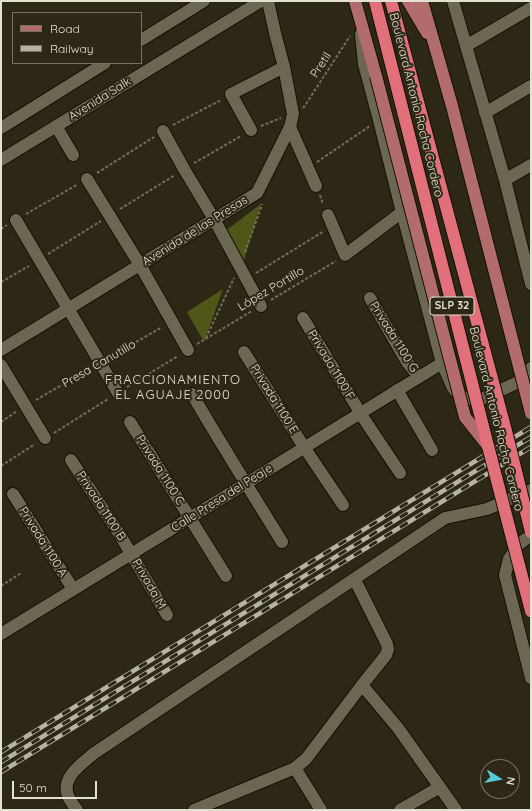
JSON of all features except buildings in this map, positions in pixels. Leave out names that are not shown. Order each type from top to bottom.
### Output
[{"type":"highway","name":"Boulevard Antonio Rocha Cordero","points":[[375,1],[531,611]]},
{"type":"highway","name":"Boulevard Antonio Rocha Cordero","points":[[391,1],[505,426],[531,534]]},
{"type":"main road","points":[[355,1],[465,417],[488,446]]},
{"type":"main road","points":[[408,1],[434,44]]},
{"type":"main road","points":[[422,1],[452,106],[531,413]]},
{"type":"street","points":[[142,39],[204,1]]},
{"type":"street","name":"Avenida Salk","points":[[1,160],[261,1]]},
{"type":"street","name":"Avenida de las Presas","points":[[1,350],[257,193],[290,126],[293,114],[284,67],[268,1]]},
{"type":"street","points":[[453,1],[528,256],[531,284]]},
{"type":"street","points":[[466,46],[531,8]]},
{"type":"street","points":[[360,21],[364,64],[442,363],[453,388],[465,398],[484,398],[530,374]]},
{"type":"street","points":[[1,128],[103,64]]},
{"type":"street","points":[[252,130],[231,94],[284,67]]},
{"type":"street","points":[[486,112],[531,86]]},
{"type":"street","points":[[56,126],[72,155]]},
{"type":"street","points":[[290,126],[316,186]]},
{"type":"street","points":[[163,131],[214,219],[261,306]]},
{"type":"street","points":[[505,180],[531,165]]},
{"type":"street","points":[[87,179],[140,265],[188,350]]},
{"type":"street","points":[[328,215],[345,255],[402,212]]},
{"type":"street","points":[[16,220],[118,393]]},
{"type":"street","name":"Privada 1100 G","points":[[370,298],[407,362],[419,377]]},
{"type":"street","name":"Privada 1100 F","points":[[303,318],[360,413],[400,472]]},
{"type":"street","name":"Privada 1100 E","points":[[244,352],[304,447],[343,505]]},
{"type":"street","name":"Calle Presa del Peaje","points":[[1,634],[442,363]]},
{"type":"street","points":[[1,364],[45,438]]},
{"type":"street","points":[[397,390],[432,450]]},
{"type":"street","points":[[192,394],[282,542]]},
{"type":"street","name":"Privada 1100 C","points":[[130,422],[190,518]]},
{"type":"street","name":"Privada 1100 B","points":[[71,460],[132,554]]},
{"type":"street","points":[[77,810],[68,797],[66,787],[71,774],[93,754],[355,580],[445,518],[487,509],[531,490]]},
{"type":"street","name":"Privada 1100 A","points":[[13,494],[73,589]]},
{"type":"street","points":[[190,518],[226,576]]},
{"type":"street","points":[[531,534],[518,545],[509,559],[505,575],[531,678]]},
{"type":"street","name":"Privada M","points":[[132,554],[167,615]]},
{"type":"street","points":[[194,810],[295,768],[306,759],[386,655],[388,649],[387,644],[355,580]]},
{"type":"street","points":[[362,685],[398,728],[456,810]]},
{"type":"street","points":[[295,768],[321,810]]},
{"type":"street","points":[[400,810],[440,787]]},
{"type":"path","name":"Pretil","points":[[293,114],[304,106],[360,21]]},
{"type":"path","points":[[308,168],[379,120]]},
{"type":"path","points":[[146,193],[226,144]]},
{"type":"path","points":[[1,229],[87,179]]},
{"type":"path","points":[[316,186],[328,215]]},
{"type":"path","points":[[246,279],[333,226]]},
{"type":"path","points":[[1,282],[76,237]]},
{"type":"path","name":"López Portillo","points":[[206,339],[345,255]]},
{"type":"path","name":"Presa Canutillo","points":[[1,422],[25,406],[172,322]]},
{"type":"path","points":[[81,416],[188,350]]},
{"type":"path","points":[[1,466],[16,456]]},
{"type":"path","points":[[1,586],[21,573]]},
{"type":"green space","points":[[261,204],[244,260],[224,232]]},
{"type":"green space","points":[[223,289],[204,342],[187,312]]},
{"type":"railway","points":[[1,752],[531,427]]},
{"type":"railway","points":[[1,762],[531,437]]},
{"type":"railway","points":[[1,772],[531,447]]},
{"type":"district","name":"FRACCIONAMIENTO EL AGUAJE 2000","points":[[173,388]]}]
